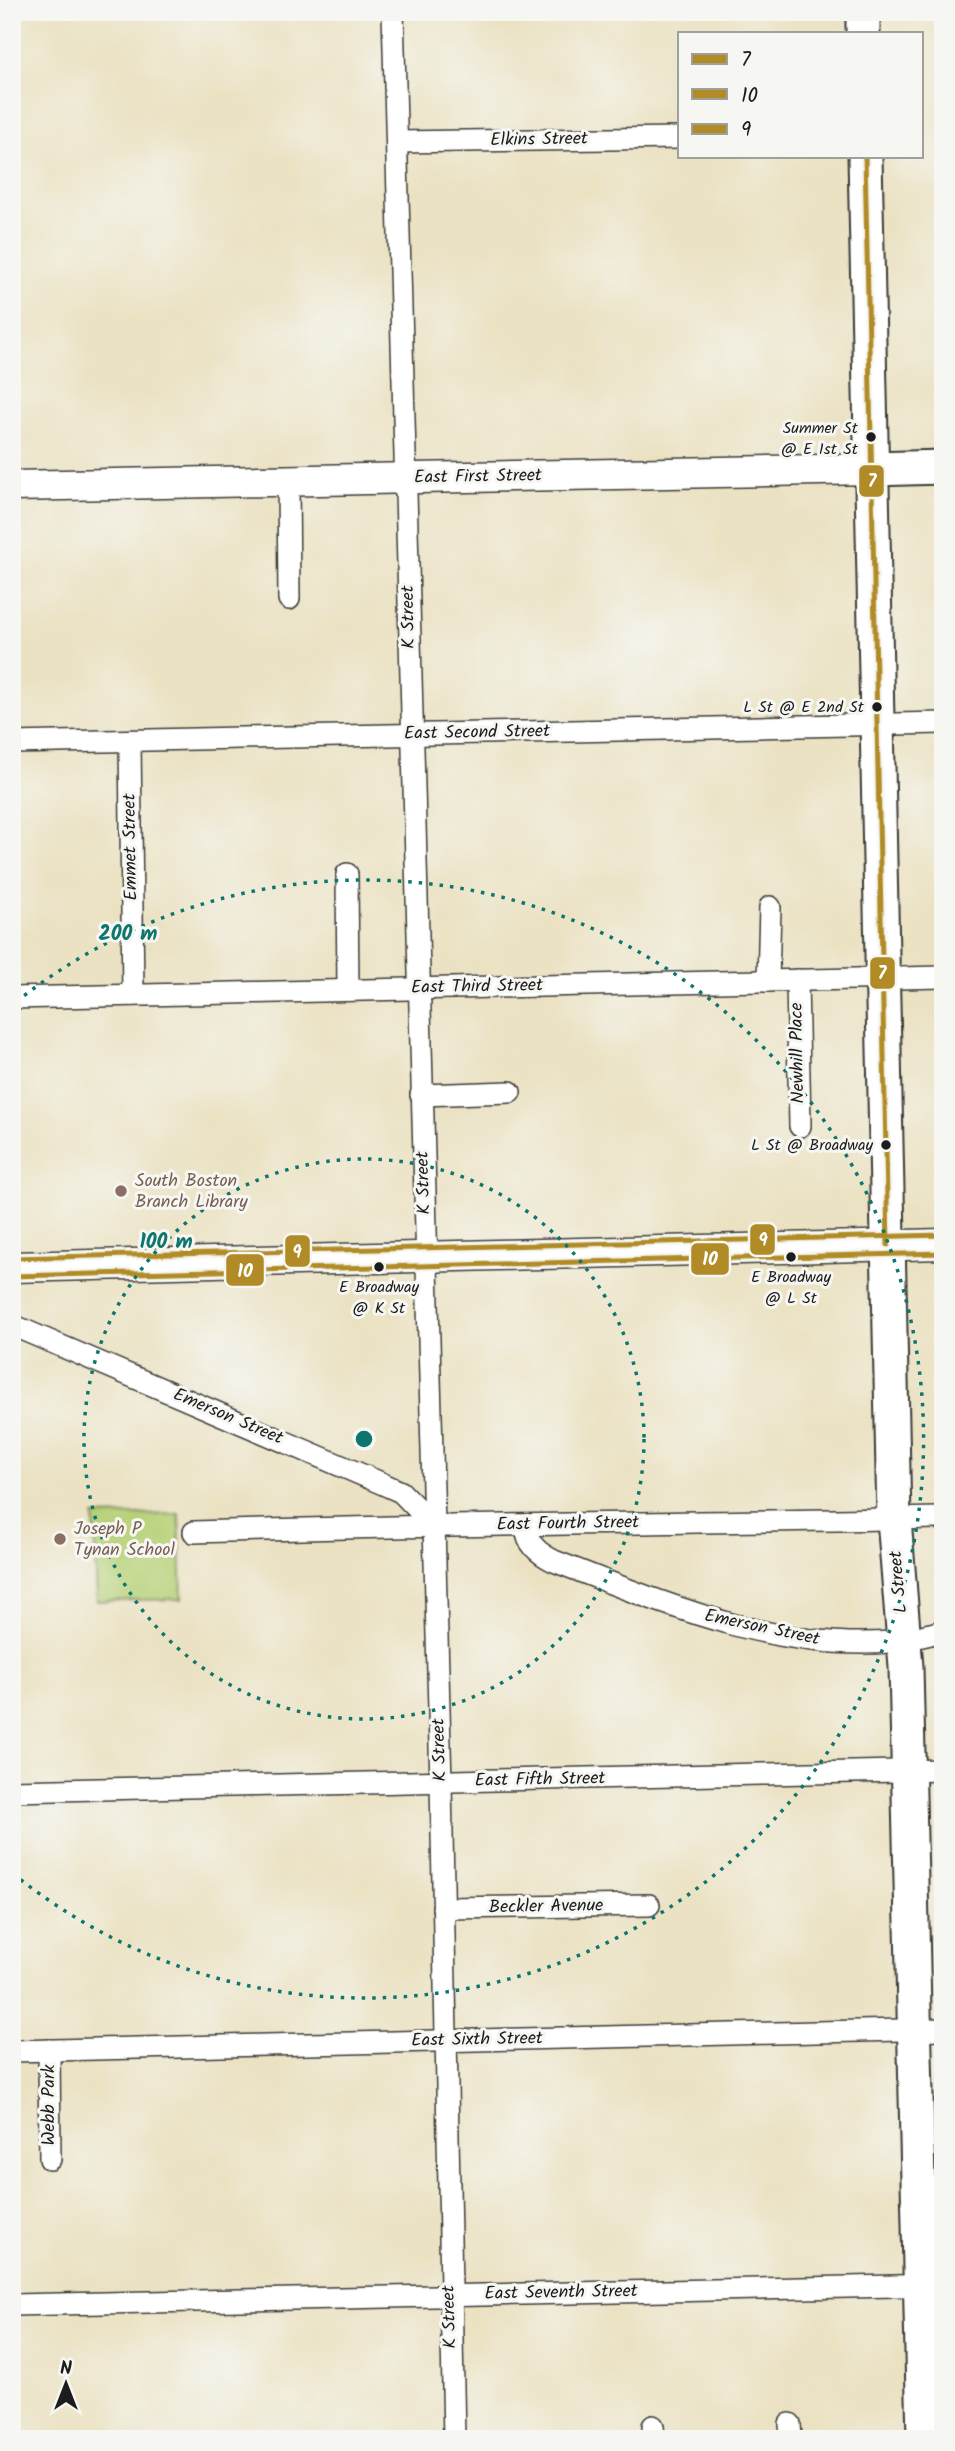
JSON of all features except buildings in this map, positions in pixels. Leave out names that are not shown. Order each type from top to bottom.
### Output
[{"type":"main road","points":[[863,12],[863,32]]},
{"type":"main road","name":"L Street","points":[[865,158],[894,1519],[904,1640],[908,1772],[929,2030],[931,2285],[923,2439]]},
{"type":"main road","name":"East First Street","points":[[12,486],[943,467]]},
{"type":"main road","points":[[12,1267],[943,1244]]},
{"type":"street","name":"K Street","points":[[393,12],[441,1783],[454,2439]]},
{"type":"street","name":"Elkins Street","points":[[397,142],[678,138]]},
{"type":"street","points":[[288,481],[289,599]]},
{"type":"street","name":"East Second Street","points":[[12,743],[943,723]]},
{"type":"street","name":"Emmet Street","points":[[130,741],[133,995]]},
{"type":"street","points":[[346,874],[348,990]]},
{"type":"street","points":[[768,981],[770,907]]},
{"type":"street","name":"East Third Street","points":[[12,998],[943,978]]},
{"type":"street","name":"Newhill Place","points":[[797,980],[800,1126]]},
{"type":"street","points":[[421,1095],[510,1092]]},
{"type":"street","name":"Emerson Street","points":[[12,1325],[401,1492],[433,1525]]},
{"type":"street","name":"East Fourth Street","points":[[194,1532],[433,1525],[526,1526],[943,1518]]},
{"type":"street","name":"Emerson Street","points":[[526,1526],[529,1542],[540,1553],[554,1561],[665,1604],[716,1620],[781,1635],[865,1643],[904,1640],[943,1631]]},
{"type":"street","name":"East Fifth Street","points":[[12,1791],[943,1770]]},
{"type":"street","name":"Beckler Avenue","points":[[443,1908],[649,1905]]},
{"type":"street","name":"East Sixth Street","points":[[12,2051],[929,2030]]},
{"type":"street","name":"Webb Park","points":[[49,2050],[50,2159]]},
{"type":"street","name":"East Seventh Street","points":[[12,2305],[931,2285]]},
{"type":"green space","points":[[179,1514],[182,1599],[97,1601],[94,1516]]},
{"type":"transit line","name":"7","points":[[865,158],[888,1245]]},
{"type":"transit line","name":"9","points":[[12,1258],[943,1235]]},
{"type":"transit line","name":"10","points":[[12,1276],[943,1253]]},
{"type":"place","name":"Summer St @ E 1st St","points":[[871,437]]},
{"type":"place","name":"L St @ E 2nd St","points":[[877,707]]},
{"type":"place","name":"L St @ Broadway","points":[[886,1145]]},
{"type":"place","name":"South Boston Branch Library","points":[[121,1191]]},
{"type":"place","name":"E Broadway @ L St","points":[[791,1257]]},
{"type":"place","name":"E Broadway @ K St","points":[[379,1267]]},
{"type":"place","name":"Joseph P Tynan School","points":[[60,1539]]}]
